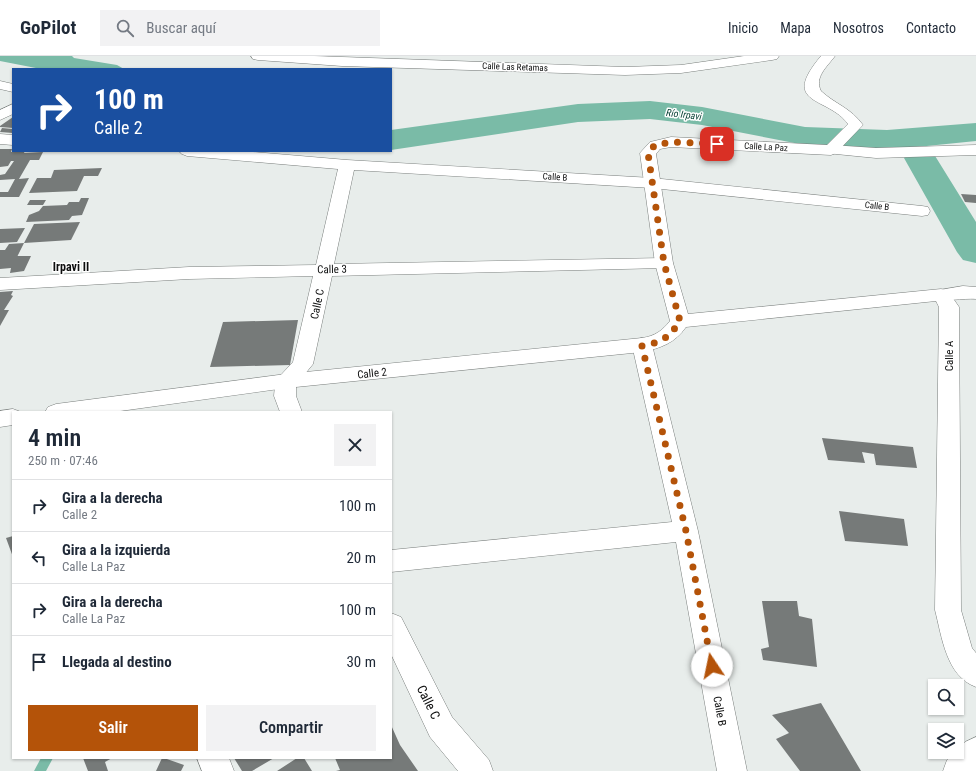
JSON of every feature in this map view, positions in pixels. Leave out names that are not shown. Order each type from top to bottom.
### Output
[{"type":"street","name":"Calle Las Retamas","points":[[258,56],[342,62],[625,71],[681,69],[772,56]]},
{"type":"street","points":[[828,56],[812,78],[811,87],[813,92],[818,97],[849,114],[856,125],[834,148]]},
{"type":"street","points":[[0,85],[12,88]]},
{"type":"street","points":[[0,116],[12,109]]},
{"type":"street","points":[[0,139],[12,140]]},
{"type":"street","name":"Calle La Paz","points":[[680,321],[664,263],[652,183],[648,153],[655,145],[671,142],[834,148]]},
{"type":"street","points":[[834,148],[876,153],[976,150]]},
{"type":"street","name":"Calle B","points":[[198,152],[347,165],[652,183],[922,211]]},
{"type":"street","name":"Calle C","points":[[286,381],[304,364],[347,165]]},
{"type":"street","name":"Calle 3","points":[[0,284],[189,273],[664,263]]},
{"type":"street","points":[[680,321],[941,294],[963,292],[976,293]]},
{"type":"street","name":"Calle A","points":[[941,294],[949,307],[948,610],[960,654],[976,674]]},
{"type":"street","name":"Calle 2","points":[[73,411],[90,410],[286,381],[642,346],[660,342],[674,330],[680,321]]},
{"type":"street","name":"Calle B","points":[[642,346],[686,531],[732,771]]},
{"type":"street","points":[[286,381],[284,396],[291,411]]},
{"type":"street","points":[[0,419],[12,417]]},
{"type":"street","points":[[392,561],[686,531]]},
{"type":"street","name":"Calle C","points":[[392,627],[441,727],[478,771]]},
{"type":"street","points":[[958,771],[976,752]]},
{"type":"street","points":[[212,759],[218,771]]},
{"type":"shaded area","points":[[0,56],[72,56],[74,58],[117,65],[122,68],[36,68],[0,61]]},
{"type":"building","points":[[12,118],[12,128],[0,126]]},
{"type":"building","points":[[2,128],[12,129],[12,133],[0,132]]},
{"type":"building","points":[[0,149],[12,149],[11,152],[24,153],[43,152],[39,160],[30,160],[19,179],[29,178],[19,197],[0,197],[0,192],[8,192],[15,179],[0,180],[0,175],[5,174],[14,161],[11,161],[8,166],[0,167]]},
{"type":"building","points":[[102,168],[98,176],[84,176],[77,191],[29,193],[37,178],[51,178],[54,170]]},
{"type":"building","points":[[961,194],[976,195],[976,203],[965,202]]},
{"type":"building","points":[[81,198],[89,198],[82,215],[72,216],[69,220],[26,222],[29,215],[39,211],[43,206],[67,205],[69,202],[79,202]]},
{"type":"building","points":[[30,200],[46,200],[43,205],[27,205]]},
{"type":"building","points":[[80,222],[71,240],[24,243],[34,224]]},
{"type":"building","points":[[25,228],[17,242],[0,243],[0,229]]},
{"type":"building","points":[[24,243],[18,256],[31,256],[24,271],[10,273],[11,268],[0,269],[0,250],[5,250],[9,244]]},
{"type":"building","points":[[13,291],[11,295],[13,296],[4,310],[9,310],[0,326],[0,292]]},
{"type":"building","points":[[298,320],[290,365],[210,367],[223,322]]},
{"type":"building","points":[[822,438],[913,447],[917,468],[876,465],[874,454],[862,452],[865,463],[828,460]]},
{"type":"building","points":[[839,511],[904,519],[908,546],[845,541]]},
{"type":"building","points":[[12,536],[12,554],[6,538]]},
{"type":"building","points":[[762,601],[797,601],[799,616],[812,619],[817,667],[763,660],[761,649],[769,647]]},
{"type":"building","points":[[821,703],[861,771],[800,771],[776,739],[789,733],[772,715]]},
{"type":"building","points":[[392,727],[400,745],[418,771],[336,771],[340,770],[335,759],[392,759]]},
{"type":"building","points":[[83,759],[110,759],[105,762],[108,771],[88,771]]},
{"type":"building","points":[[162,759],[167,759],[184,765],[181,771],[156,771]]},
{"type":"building","points":[[235,759],[272,759],[252,771],[242,771]]},
{"type":"building","points":[[295,759],[305,759],[312,771],[277,771]]},
{"type":"waterway","name":"Río Irpavi","points":[[392,140],[578,113],[650,110],[702,116],[805,136],[887,140],[976,132]]},
{"type":"waterway","points":[[920,158],[976,252]]},
{"type":"waterway","points":[[40,771],[46,759]]},
{"type":"district","name":"Irpavi II","points":[[71,267]]},
{"type":"route","points":[[712,666],[686,531],[642,346],[660,342],[674,330],[680,321],[664,263],[648,153],[655,145],[671,142],[717,144]]}]
